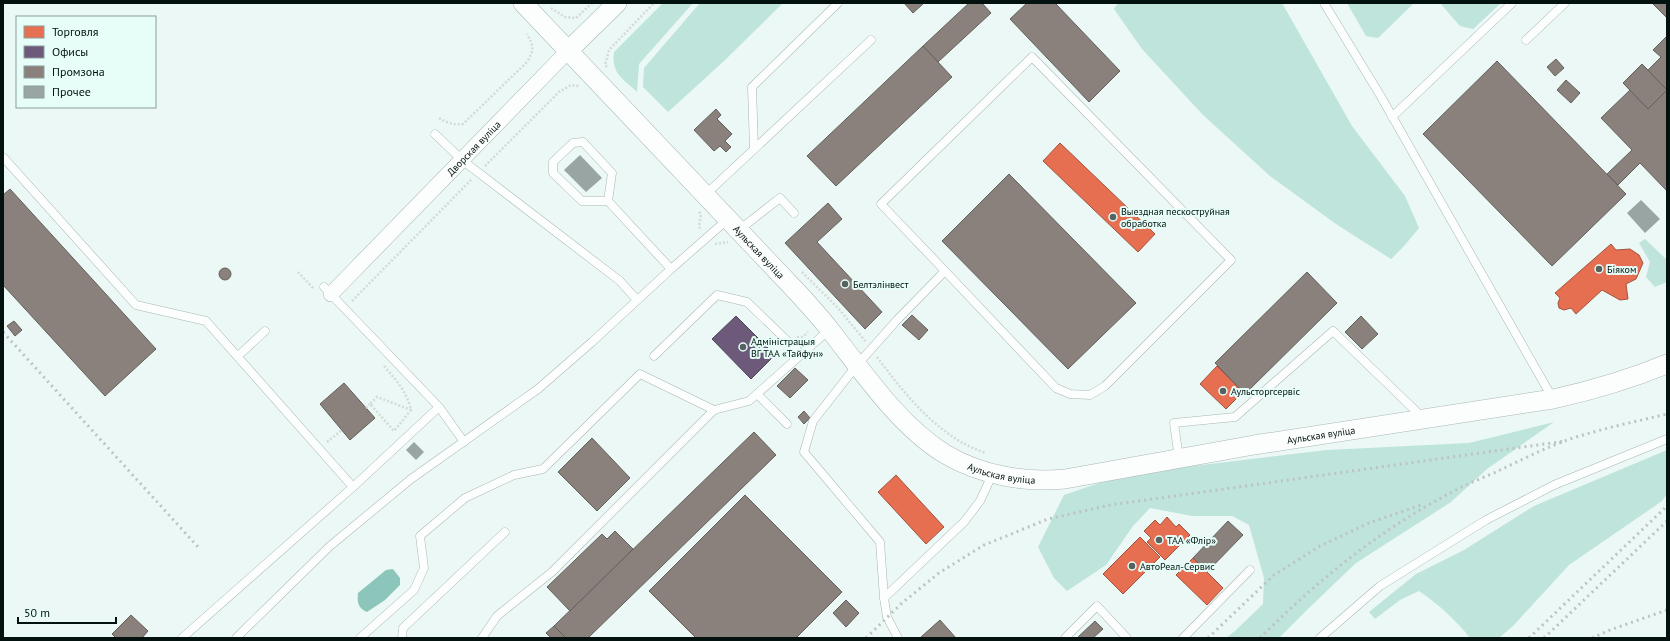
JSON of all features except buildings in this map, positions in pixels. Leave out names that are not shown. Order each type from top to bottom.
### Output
[{"type":"street","name":"Аульская вуліца","points":[[523,3],[798,293],[830,329],[888,403],[917,433],[945,454],[978,469],[993,473],[1047,481],[1065,479],[1254,445],[1553,399],[1595,390],[1632,378],[1667,364]]},
{"type":"street","name":"Дворская вуліца","points":[[325,291],[462,160],[617,3]]},
{"type":"lane","points":[[754,149],[752,87],[838,3]]},
{"type":"lane","points":[[1324,3],[1392,117],[1553,399]]},
{"type":"lane","points":[[1392,117],[1512,3]]},
{"type":"lane","points":[[1526,40],[1565,3]]},
{"type":"lane","points":[[705,195],[871,40]]},
{"type":"lane","points":[[1032,57],[1231,260],[1105,386],[1090,395],[1070,394],[1056,388],[945,271],[881,204],[1032,57]]},
{"type":"lane","points":[[435,134],[462,160],[620,281],[637,300]]},
{"type":"lane","points":[[608,201],[612,173],[583,142],[573,143],[553,162],[553,173],[582,201],[608,201],[671,268]]},
{"type":"lane","points":[[3,157],[136,305],[206,320],[353,487]]},
{"type":"lane","points":[[236,638],[330,546],[411,479],[538,389],[592,342],[671,268],[733,225],[780,198],[794,213]]},
{"type":"lane","points":[[898,638],[887,618],[880,542],[804,452],[813,421],[871,349],[945,271]]},
{"type":"lane","points":[[325,291],[345,308],[439,407],[464,442]]},
{"type":"lane","points":[[654,356],[717,295],[747,302],[801,354]]},
{"type":"lane","points":[[482,638],[498,616],[552,572],[714,410],[749,401],[830,329]]},
{"type":"lane","points":[[238,356],[265,331]]},
{"type":"lane","points":[[1179,459],[1174,423],[1235,417],[1333,331],[1424,419]]},
{"type":"lane","points":[[360,638],[414,590],[424,568],[420,536],[465,498],[514,475],[543,469],[640,374],[714,410]]},
{"type":"lane","points":[[757,394],[787,424]]},
{"type":"lane","points":[[182,638],[353,487],[439,407]]},
{"type":"lane","points":[[1324,637],[1380,586],[1486,520],[1554,485],[1667,439]]},
{"type":"lane","points":[[884,598],[964,522],[980,501],[993,473]]},
{"type":"lane","points":[[402,638],[403,628],[505,532]]},
{"type":"lane","points":[[1183,638],[1250,570]]},
{"type":"lane","points":[[1064,638],[1096,606],[1127,638]]},
{"type":"path","points":[[546,3],[565,17],[576,18],[592,3]]},
{"type":"path","points":[[610,71],[605,65],[609,50],[654,3]]},
{"type":"path","points":[[439,118],[454,125],[464,124],[527,62],[533,52],[532,43],[527,34]]},
{"type":"path","points":[[345,308],[478,172],[559,92],[571,85],[583,86]]},
{"type":"path","points":[[800,270],[838,308],[902,390],[937,426],[961,442],[988,454]]},
{"type":"path","points":[[298,272],[325,291]]},
{"type":"path","points":[[380,362],[401,386],[408,398],[411,410]]},
{"type":"path","points":[[366,408],[377,397],[411,410]]},
{"type":"path","points":[[370,404],[394,431],[411,410]]},
{"type":"path","points":[[320,448],[342,430]]},
{"type":"shaded area","points":[[663,3],[693,3],[639,64],[637,92],[616,71],[614,66],[614,52]]},
{"type":"shaded area","points":[[700,3],[783,3],[724,61],[668,112],[643,87],[644,68]]},
{"type":"shaded area","points":[[1118,3],[1282,3],[1352,126],[1405,196],[1419,228],[1391,259],[1336,224],[1270,176],[1203,115],[1142,49],[1114,9]]},
{"type":"shaded area","points":[[1347,3],[1414,3],[1378,38],[1366,36]]},
{"type":"shaded area","points":[[1440,3],[1501,3],[1473,29],[1460,26]]},
{"type":"shaded area","points":[[1645,239],[1667,260],[1667,282],[1655,287],[1646,277],[1650,262],[1639,243]]},
{"type":"shaded area","points":[[1554,422],[1487,469],[1451,502],[1356,563],[1279,638],[1226,638],[1263,604],[1264,578],[1249,525],[1232,516],[1192,516],[1150,508],[1133,526],[1106,565],[1067,591],[1054,578],[1038,547],[1064,495],[1102,482],[1169,469],[1327,450],[1469,443]]},
{"type":"shaded area","points":[[1667,450],[1667,494],[1662,501],[1569,565],[1513,626],[1499,638],[1470,638],[1446,612],[1419,591],[1400,600],[1375,619],[1369,612],[1416,574],[1464,550],[1534,506]]},
{"type":"shaded area","points":[[393,569],[400,578],[400,585],[385,600],[367,612],[362,609],[358,602],[358,593],[386,570]]},
{"type":"railway","points":[[3,332],[198,547]]},
{"type":"railway","points":[[1260,638],[1323,580],[1368,544],[1416,512],[1447,494],[1567,440],[1604,429],[1667,414]]},
{"type":"railway","points":[[866,638],[902,603],[939,573],[984,545],[1048,519],[1110,505],[1566,441]]},
{"type":"railway","points":[[1208,638],[1274,575],[1320,546],[1369,523],[1424,504]]},
{"type":"railway","points":[[1529,638],[1667,506]]},
{"type":"railway","points":[[1544,638],[1667,521]]},
{"type":"railway","points":[[1592,638],[1667,610]]},
{"type":"place","name":"Выездная пескоструйная обработка","points":[[1113,217]]},
{"type":"place","name":"Біяком","points":[[1599,269]]},
{"type":"place","name":"Белтэлінвест","points":[[845,284]]},
{"type":"place","name":"Адміністрацыя ВГ ТАА «Тайфун»","points":[[743,347]]},
{"type":"place","name":"Аульсторгсервіс","points":[[1223,391]]},
{"type":"place","name":"ТАА «Флір»","points":[[1159,540]]},
{"type":"place","name":"АвтоРеал-Сервис","points":[[1132,566]]}]
